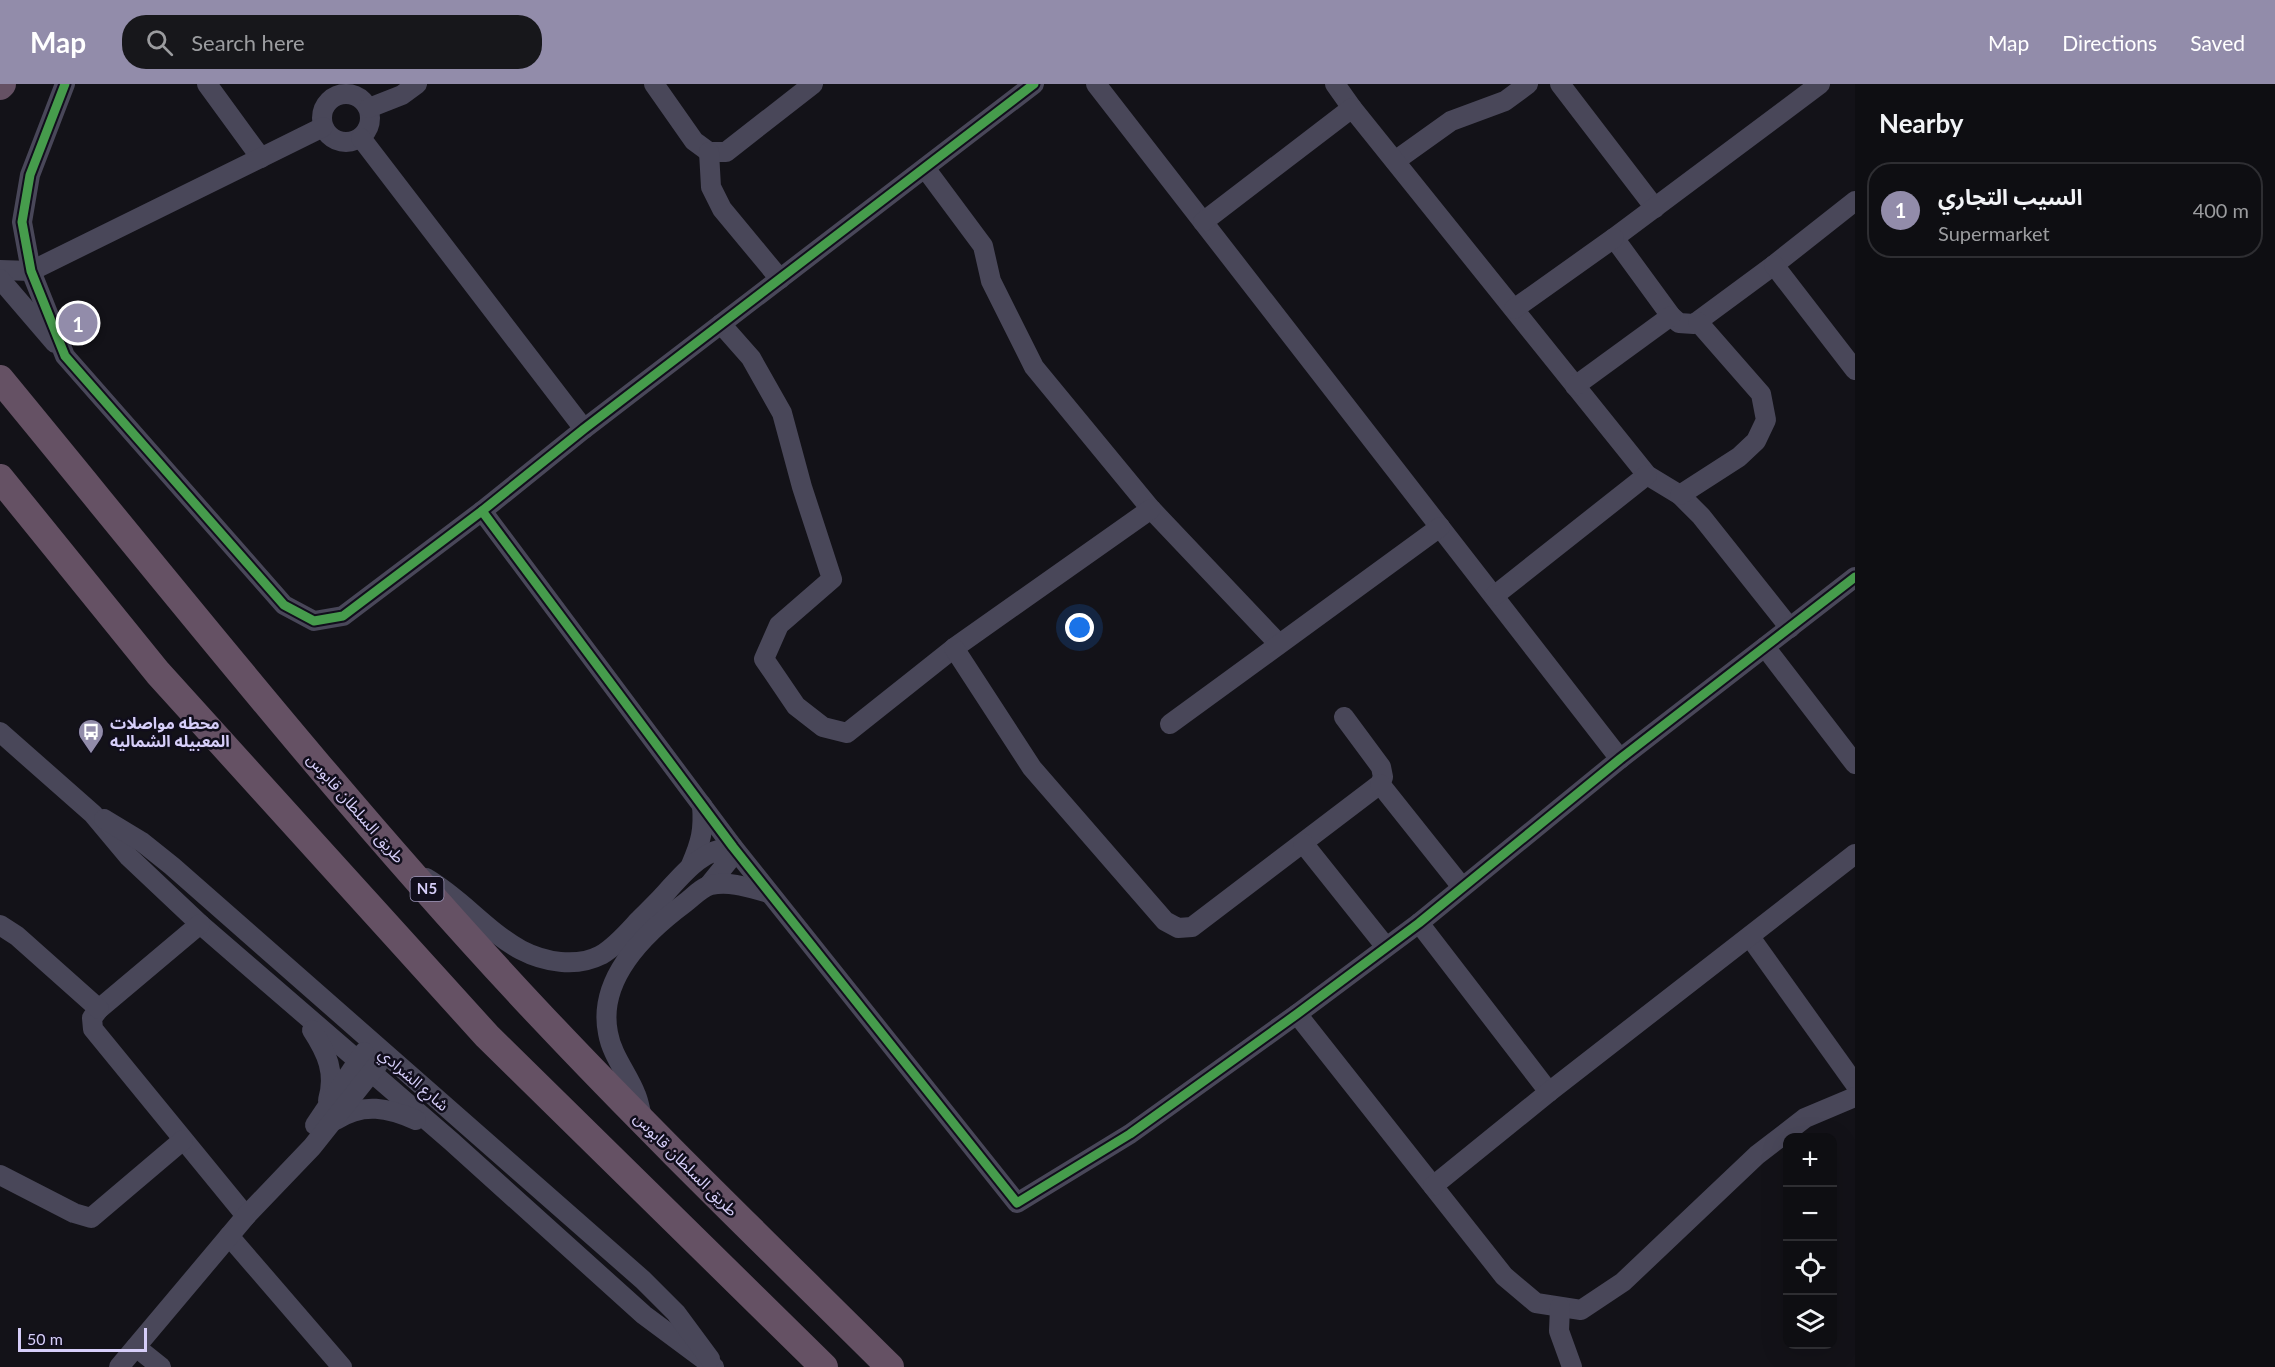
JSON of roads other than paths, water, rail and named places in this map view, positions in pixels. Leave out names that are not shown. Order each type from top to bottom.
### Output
[{"type":"highway","name":"طريق السلطان قابوس","points":[[0,379],[331,781],[540,1015],[644,1123],[890,1367]]},
{"type":"highway","points":[[0,478],[158,673],[487,1036],[824,1367]]},
{"type":"street","points":[[0,101],[10,84]]},
{"type":"street","points":[[65,84],[30,175],[22,222],[31,271],[65,356]]},
{"type":"street","points":[[207,84],[261,158]]},
{"type":"street","points":[[369,108],[402,95],[417,84]]},
{"type":"street","points":[[654,84],[694,141],[709,152],[726,152],[813,84]]},
{"type":"street","points":[[0,279],[284,604],[314,621],[343,616],[1034,84]]},
{"type":"street","points":[[1096,84],[1620,759]]},
{"type":"street","points":[[1335,84],[1647,475],[1680,495],[1701,516],[1790,628]]},
{"type":"street","points":[[1395,161],[1451,121],[1505,101],[1528,84]]},
{"type":"street","points":[[1560,84],[1655,208]]},
{"type":"street","points":[[1514,309],[1655,208],[1820,84]]},
{"type":"street","points":[[328,91],[359,97],[369,108],[370,124],[361,138],[353,142],[335,140],[323,127],[322,116],[328,91]]},
{"type":"street","points":[[1203,222],[1352,108]]},
{"type":"street","points":[[0,270],[31,271],[323,127]]},
{"type":"street","points":[[361,138],[584,429]]},
{"type":"street","points":[[709,152],[711,187],[722,209],[780,279]]},
{"type":"street","points":[[925,168],[983,246],[991,281],[1034,367],[1151,509],[1279,644]]},
{"type":"street","points":[[1614,238],[1671,316],[1679,323],[1687,325],[1698,322],[1774,266],[1855,201]]},
{"type":"street","points":[[1774,266],[1855,370]]},
{"type":"street","points":[[1575,386],[1671,316]]},
{"type":"street","points":[[1680,495],[1739,458],[1756,441],[1766,420],[1761,394],[1698,322]]},
{"type":"street","points":[[721,324],[751,358],[782,413],[802,488],[832,579],[778,625],[764,659],[796,705],[823,727],[847,733],[954,648],[1151,509]]},
{"type":"street","points":[[1494,596],[1647,475]]},
{"type":"street","points":[[0,497],[16,516],[50,540]]},
{"type":"street","points":[[482,511],[733,847],[1017,1203],[1130,1134],[1297,1014],[1419,922],[1620,759],[1855,578]]},
{"type":"street","points":[[1170,724],[1440,527]]},
{"type":"street","points":[[1765,647],[1855,764]]},
{"type":"street","points":[[954,648],[1032,768],[1165,921],[1178,928],[1192,927],[1380,784],[1383,777],[1381,767],[1344,717]]},
{"type":"street","name":"شارع الشرادي","points":[[0,732],[93,814],[129,856],[200,924],[451,1141],[635,1308],[714,1367]]},
{"type":"street","points":[[1380,784],[1462,887]]},
{"type":"street","points":[[691,865],[702,838],[704,823],[702,805]]},
{"type":"street","name":"شارع الشرادي","points":[[93,814],[126,832],[157,854],[652,1289],[691,1330],[714,1367]]},
{"type":"street","points":[[1303,843],[1386,947]]},
{"type":"street","points":[[408,868],[440,886],[497,934],[521,950],[561,962],[585,961],[600,955],[615,944],[691,865],[720,848],[733,847]]},
{"type":"street","points":[[644,1123],[636,1094],[618,1062],[607,1032],[611,989],[631,952],[669,915],[709,885],[730,859],[733,847]]},
{"type":"street","points":[[1433,1186],[1549,1092],[1855,854]]},
{"type":"street","points":[[709,885],[732,883],[769,892]]},
{"type":"street","points":[[1419,922],[1549,1092]]},
{"type":"street","points":[[200,924],[99,1009],[92,1018],[93,1029],[246,1216]]},
{"type":"street","points":[[0,926],[17,936],[99,1009]]},
{"type":"street","points":[[1750,936],[1855,1084]]},
{"type":"street","points":[[294,1006],[322,1046],[329,1062],[331,1087],[327,1118]]},
{"type":"street","points":[[1297,1014],[1503,1276],[1536,1303],[1560,1307],[1581,1310],[1623,1282],[1757,1155],[1804,1118],[1855,1097]]},
{"type":"street","points":[[119,1367],[246,1216],[290,1169],[378,1048]]},
{"type":"street","points":[[327,1118],[358,1110],[387,1109],[419,1122],[451,1141]]},
{"type":"street","points":[[0,1175],[74,1213],[91,1218],[183,1140]]},
{"type":"street","points":[[229,1236],[342,1367]]},
{"type":"street","points":[[1560,1307],[1559,1331],[1572,1367]]},
{"type":"street","points":[[136,1347],[161,1367]]},
{"type":"place","name":"السيب التجاري","points":[[78,323]]},
{"type":"place","name":"محطه مواصلات المعبيله الشماليه","points":[[91,755]]}]
